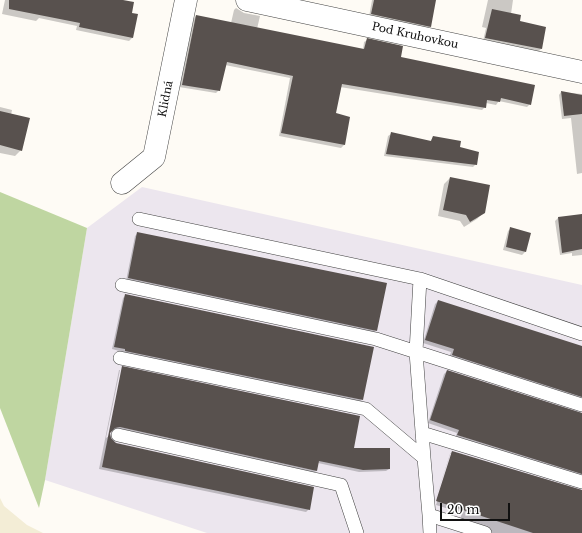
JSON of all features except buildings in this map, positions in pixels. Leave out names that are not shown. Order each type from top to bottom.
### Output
[{"type":"street","name":"Klidná","points":[[122,183],[154,157],[186,0]]},
{"type":"street","name":"Pod Kruhovkou","points":[[248,0],[582,72]]},
{"type":"lane","points":[[139,219],[420,279],[582,334]]},
{"type":"lane","points":[[420,279],[416,352],[430,533]]},
{"type":"lane","points":[[122,285],[376,339],[582,405]]},
{"type":"lane","points":[[120,358],[366,409],[424,458]]},
{"type":"lane","points":[[422,433],[582,482]]},
{"type":"lane","points":[[118,435],[341,485],[357,533]]},
{"type":"lane","points":[[429,515],[485,533]]},
{"type":"shaded area","points":[[142,187],[582,285],[582,533],[207,533],[45,480],[87,228]]},
{"type":"shaded area","points":[[0,498],[4,506],[27,525],[43,533],[0,533]]},
{"type":"green space","points":[[0,192],[87,228],[39,508],[0,408]]}]
